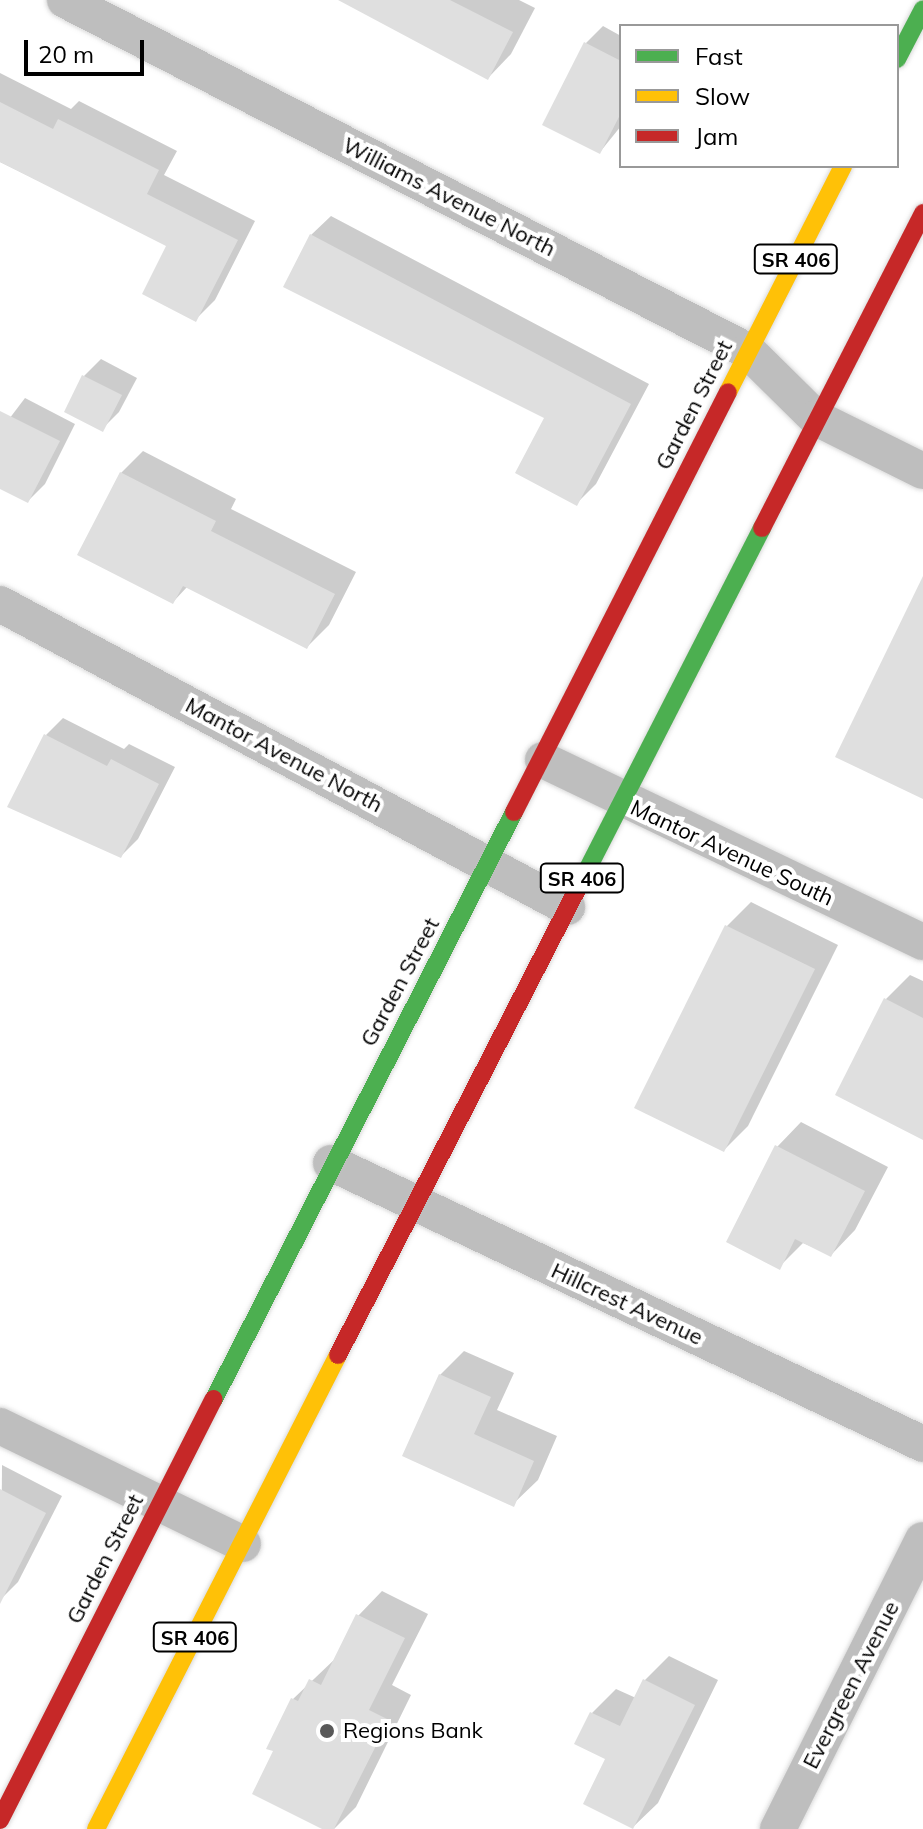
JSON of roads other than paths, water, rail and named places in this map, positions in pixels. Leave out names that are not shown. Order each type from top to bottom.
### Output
[{"type":"main road","points":[[899,56],[921,17]]},
{"type":"main road","name":"Garden Street","points":[[0,1820],[331,1163],[543,760],[842,168]]},
{"type":"main road","name":"SR 406","points":[[96,1829],[923,213]]},
{"type":"street","name":"Williams Avenue North","points":[[65,0],[748,351],[816,418],[923,471]]},
{"type":"street","name":"Mantor Avenue North","points":[[0,604],[567,907]]},
{"type":"street","name":"Mantor Avenue South","points":[[543,760],[923,942]]},
{"type":"street","name":"Hillcrest Avenue","points":[[331,1163],[923,1444]]},
{"type":"street","points":[[0,1426],[243,1544]]},
{"type":"street","name":"Evergreen Avenue","points":[[778,1829],[923,1540]]},
{"type":"place","name":"Regions Bank","points":[[327,1731]]}]
